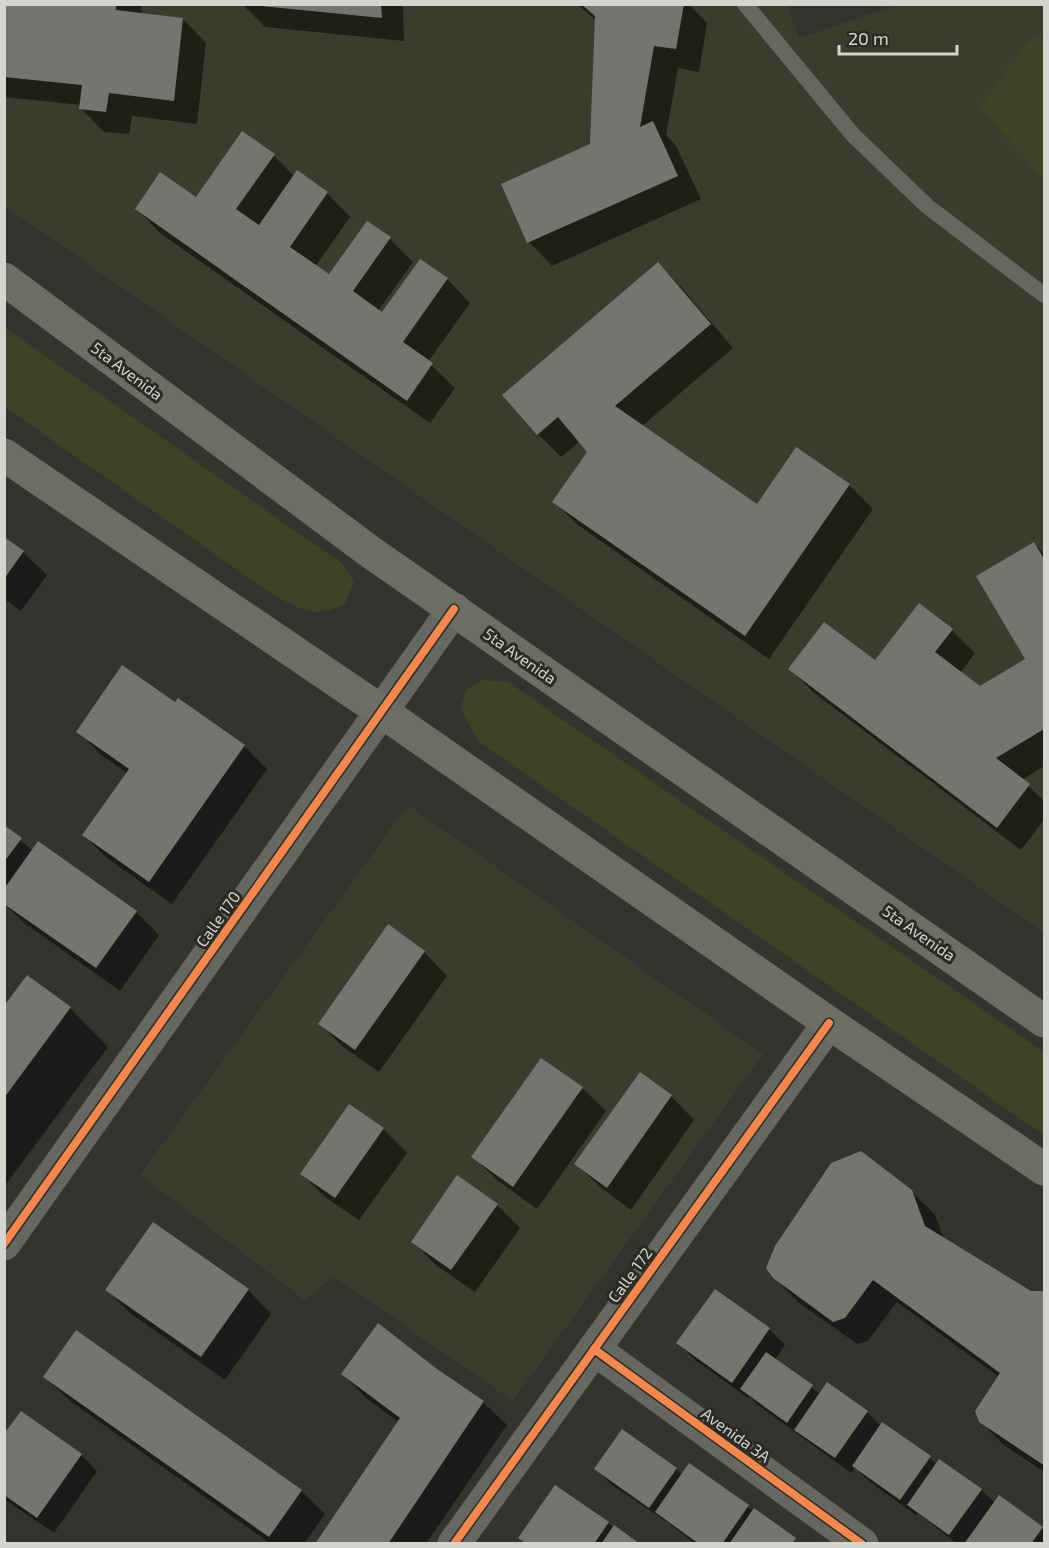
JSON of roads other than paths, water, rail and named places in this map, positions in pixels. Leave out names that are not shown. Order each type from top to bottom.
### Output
[{"type":"highway","name":"5ta Avenida","points":[[4,279],[369,551],[1044,1021]]},
{"type":"highway","points":[[4,455],[381,711],[829,1023],[1044,1168]]},
{"type":"street","name":"Calle 170","points":[[4,1244],[454,609]]},
{"type":"street","name":"Calle 172","points":[[455,1543],[829,1023]]},
{"type":"street","name":"Avenida 3A","points":[[594,1349],[862,1544]]},
{"type":"lane","points":[[744,4],[853,135],[927,206],[1044,294]]}]
